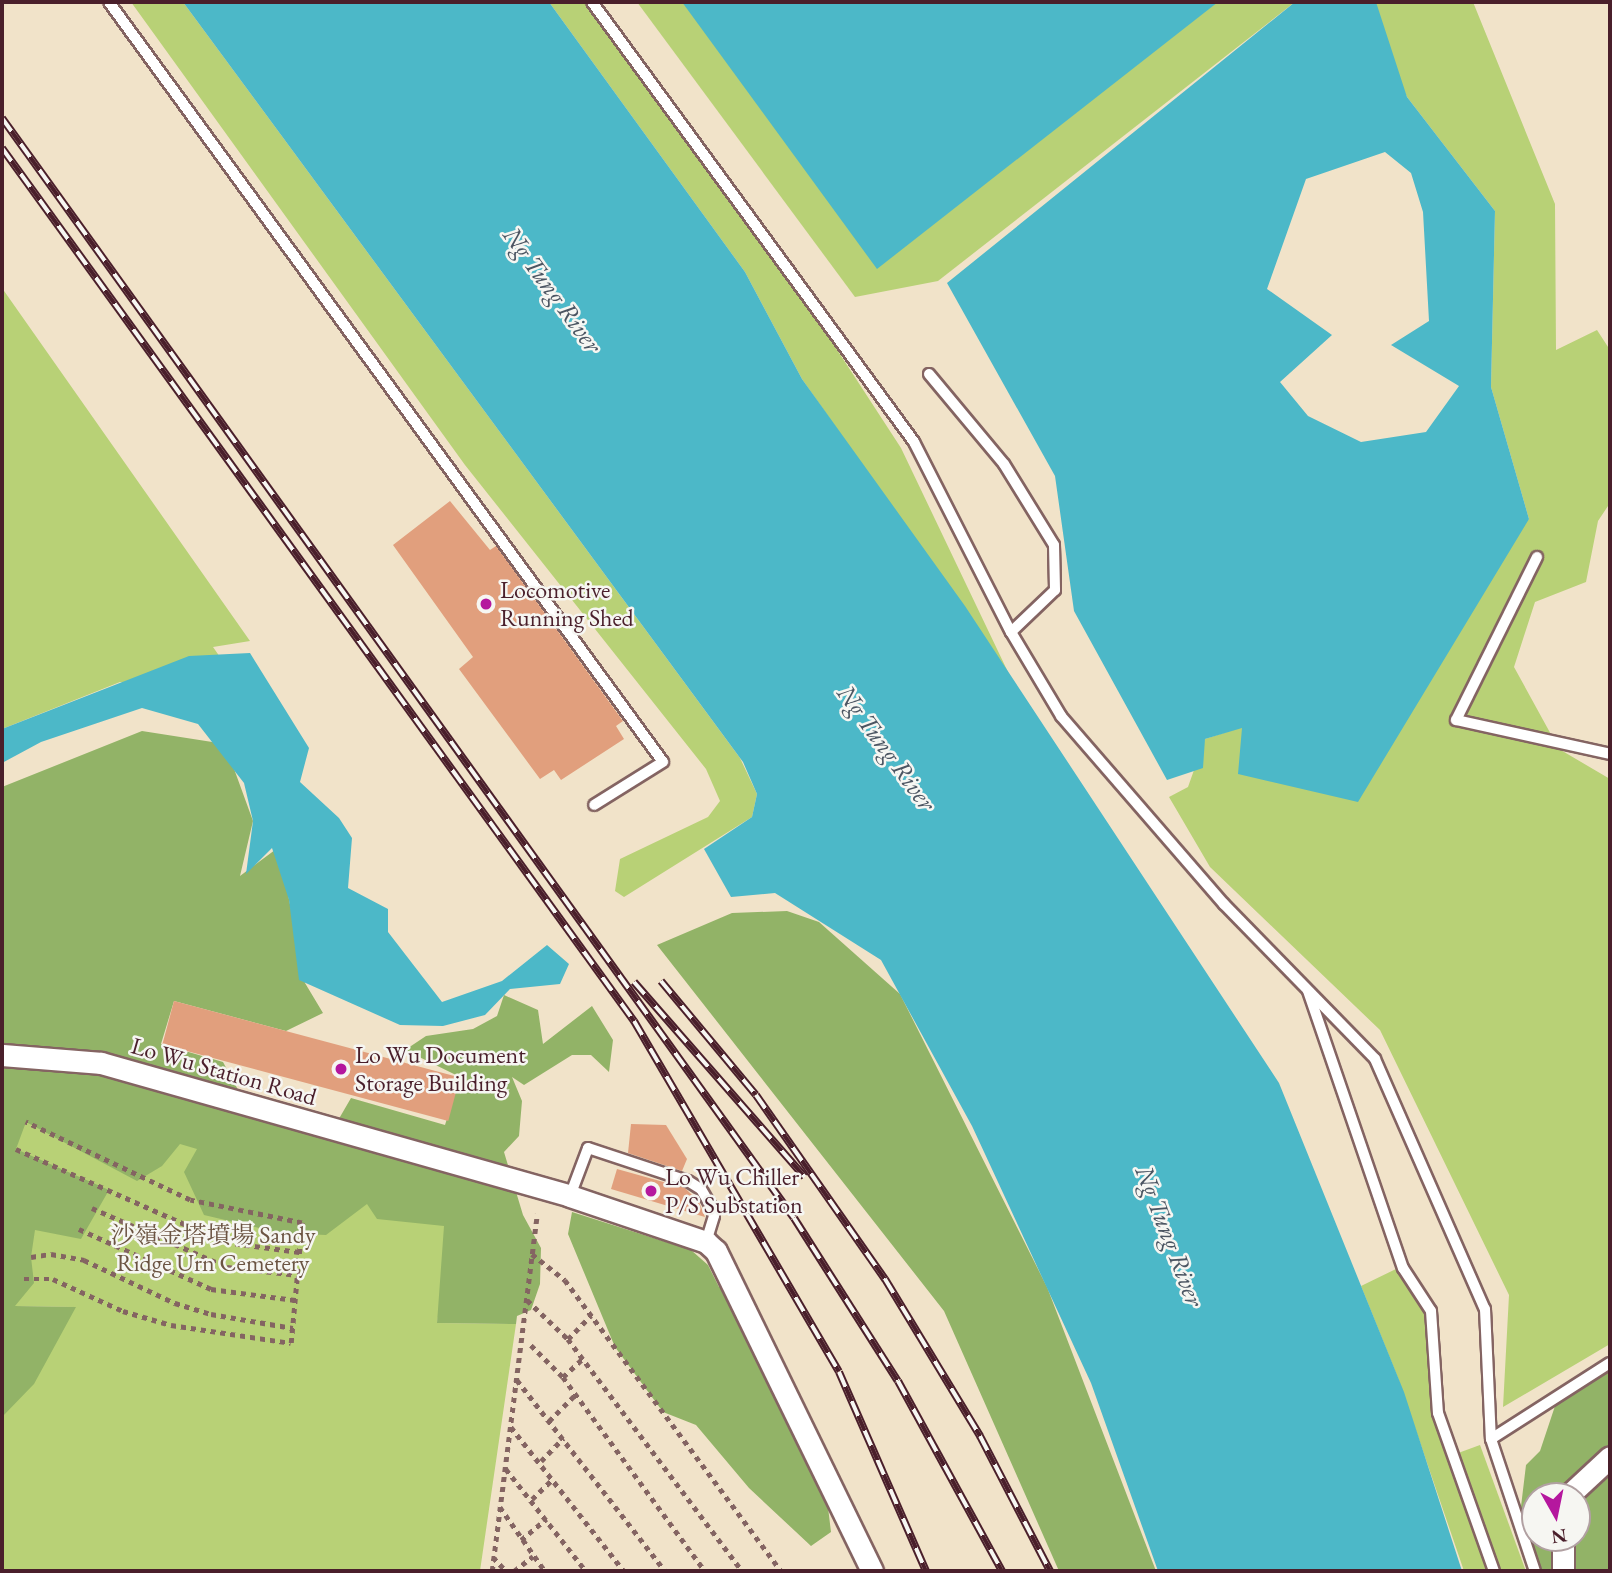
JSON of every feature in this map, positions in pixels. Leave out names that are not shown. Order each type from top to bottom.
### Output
[{"type":"street","name":"Lo Wu Station Road","points":[[2,1055],[101,1063],[570,1196],[706,1242]]},
{"type":"street","points":[[706,1242],[716,1251],[872,1571]]},
{"type":"street","points":[[1583,1482],[1610,1457]]},
{"type":"street","points":[[1563,1552],[1563,1571]]},
{"type":"lane","points":[[109,2],[663,762],[594,805]]},
{"type":"lane","points":[[592,2],[914,442],[1011,632],[1061,716],[1224,904],[1375,1059],[1485,1309],[1491,1439],[1535,1571]]},
{"type":"lane","points":[[929,374],[1004,464],[1054,545],[1055,590],[1011,632]]},
{"type":"lane","points":[[1537,557],[1456,720],[1610,754]]},
{"type":"lane","points":[[1307,989],[1403,1268],[1431,1311],[1438,1413],[1494,1571]]},
{"type":"lane","points":[[570,1196],[588,1148],[688,1181],[701,1189],[714,1216],[706,1242]]},
{"type":"lane","points":[[1491,1439],[1610,1363]]},
{"type":"path","points":[[24,1279],[53,1279],[122,1311],[171,1325],[291,1343],[302,1223],[190,1200],[26,1122]]},
{"type":"path","points":[[16,1149],[225,1242],[299,1252]]},
{"type":"path","points":[[92,1208],[227,1267],[298,1275]]},
{"type":"path","points":[[492,1571],[537,1214]]},
{"type":"path","points":[[79,1229],[211,1289],[296,1300]]},
{"type":"path","points":[[31,1257],[51,1254],[83,1260],[175,1303],[211,1314],[293,1328]]},
{"type":"path","points":[[532,1254],[565,1280],[781,1571]]},
{"type":"path","points":[[526,1299],[568,1339],[742,1571]]},
{"type":"path","points":[[568,1339],[591,1315]]},
{"type":"path","points":[[531,1345],[563,1377],[705,1571]]},
{"type":"path","points":[[563,1377],[582,1359]]},
{"type":"path","points":[[516,1379],[665,1571]]},
{"type":"path","points":[[549,1421],[576,1394]]},
{"type":"path","points":[[511,1426],[541,1461],[624,1571]]},
{"type":"path","points":[[541,1461],[564,1438]]},
{"type":"path","points":[[505,1468],[586,1571]]},
{"type":"path","points":[[532,1499],[554,1478]]},
{"type":"path","points":[[499,1506],[545,1571]]},
{"type":"path","points":[[521,1540],[546,1518]]},
{"type":"path","points":[[514,1571],[533,1556]]},
{"type":"path","points":[[493,1557],[506,1571]]},
{"type":"green space","points":[[131,2],[183,2],[740,758],[757,794],[752,817],[624,897],[615,891],[620,859],[708,817],[720,801],[706,769],[465,465]]},
{"type":"green space","points":[[549,2],[595,2],[776,256],[901,448],[1008,672],[802,379],[745,272]]},
{"type":"green space","points":[[637,2],[1295,2],[938,281],[855,297]]},
{"type":"green space","points":[[1365,2],[1473,2],[1555,204],[1556,350],[1597,330],[1610,350],[1610,503],[1598,521],[1586,582],[1535,602],[1514,667],[1559,749],[1610,779],[1610,1344],[1503,1407],[1509,1295],[1380,1030],[1210,867],[1169,797],[1188,787],[1205,739],[1242,727],[1529,519],[1491,387],[1495,211],[1407,97]]},
{"type":"green space","points":[[2,288],[250,641],[213,647],[257,710],[120,682],[2,729]]},
{"type":"green space","points":[[142,731],[225,744],[253,821],[240,876],[279,847],[305,983],[323,1013],[286,1031],[174,1001],[161,1044],[223,1062],[243,1099],[333,1129],[351,1098],[445,1125],[460,1077],[405,1050],[426,1036],[473,1029],[497,1016],[504,995],[538,1010],[543,1044],[592,1006],[613,1040],[609,1072],[591,1055],[572,1055],[524,1085],[512,1077],[522,1101],[519,1136],[504,1152],[523,1215],[541,1248],[540,1284],[531,1310],[517,1316],[516,1324],[437,1323],[444,1226],[377,1219],[367,1204],[326,1235],[280,1233],[204,1215],[184,1172],[197,1149],[180,1144],[162,1166],[137,1181],[26,1122],[16,1149],[109,1190],[81,1239],[35,1230],[31,1257],[34,1283],[15,1306],[76,1307],[34,1384],[2,1417],[2,787]]},
{"type":"green space","points":[[787,911],[819,922],[900,994],[1047,1287],[1156,1571],[1059,1571],[944,1311],[657,945],[732,913]]},
{"type":"green space","name":"沙嶺金塔墳場 Sandy Ridge Urn Cemetery","points":[[2,1081],[457,1194],[437,1323],[516,1324],[480,1571],[2,1571],[2,1415],[75,1307],[2,1306]]},
{"type":"green space","points":[[572,1212],[691,1250],[708,1265],[719,1287],[738,1285],[782,1362],[781,1390],[823,1466],[831,1532],[811,1546],[749,1488],[696,1425],[663,1412],[615,1347],[568,1234]]},
{"type":"green space","points":[[1398,1268],[1431,1311],[1436,1424],[1491,1571],[1464,1571],[1398,1378],[1361,1286]]},
{"type":"green space","points":[[1610,1363],[1610,1571],[1537,1571],[1530,1552],[1591,1552],[1591,1482],[1524,1482],[1526,1465],[1540,1451],[1559,1394]]},
{"type":"green space","points":[[1480,1445],[1526,1571],[1495,1571],[1453,1455]]},
{"type":"water","name":"Ng Tung River","points":[[183,2],[549,2],[745,272],[802,379],[965,606],[1279,1083],[1404,1392],[1462,1571],[1158,1571],[1091,1383],[972,1126],[881,960],[775,893],[731,897],[704,849],[752,817],[757,794],[743,762]]},
{"type":"water","points":[[682,2],[1218,2],[877,269]]},
{"type":"water","points":[[1295,2],[1376,2],[1407,97],[1495,211],[1491,387],[1529,519],[1358,802],[1238,774],[1242,728],[1205,739],[1203,768],[1167,780],[1074,611],[1055,476],[947,283]],"holes":[[[1385,152],[1411,173],[1423,212],[1429,321],[1391,345],[1459,386],[1426,432],[1361,442],[1308,416],[1280,382],[1332,335],[1267,289],[1306,179]]]},
{"type":"water","points":[[250,653],[309,748],[300,782],[339,818],[352,838],[348,888],[388,909],[388,932],[442,1002],[502,981],[547,945],[569,964],[560,984],[510,989],[485,1015],[443,1026],[400,1025],[299,980],[289,900],[272,848],[246,874],[253,821],[244,783],[198,724],[142,708],[41,742],[2,763],[2,729],[189,656]]},
{"type":"building","name":"Locomotive Running Shed","points":[[450,501],[490,550],[496,546],[623,721],[616,726],[624,739],[561,780],[554,770],[540,779],[459,669],[473,657],[393,545]]},
{"type":"building","name":"Lo Wu Document Storage Building","points":[[174,1001],[460,1078],[448,1121],[162,1044]]},
{"type":"building","points":[[631,1124],[666,1125],[687,1159],[682,1171],[628,1153]]},
{"type":"building","name":"Lo Wu Chiller P/S Substation","points":[[617,1169],[685,1188],[699,1202],[705,1217],[611,1189]]},
{"type":"railway","points":[[2,118],[794,1218],[898,1381],[1002,1571]]},
{"type":"railway","points":[[2,148],[634,1021],[839,1372],[926,1571]]},
{"type":"railway","points":[[661,981],[756,1095],[885,1279],[980,1436],[1050,1571]]},
{"type":"railway","points":[[634,982],[805,1177]]},
{"type":"place","name":"Locomotive Running Shed","points":[[486,604]]},
{"type":"place","name":"Lo Wu Document Storage Building","points":[[341,1069]]},
{"type":"place","name":"Lo Wu Chiller P/S Substation","points":[[651,1191]]}]
